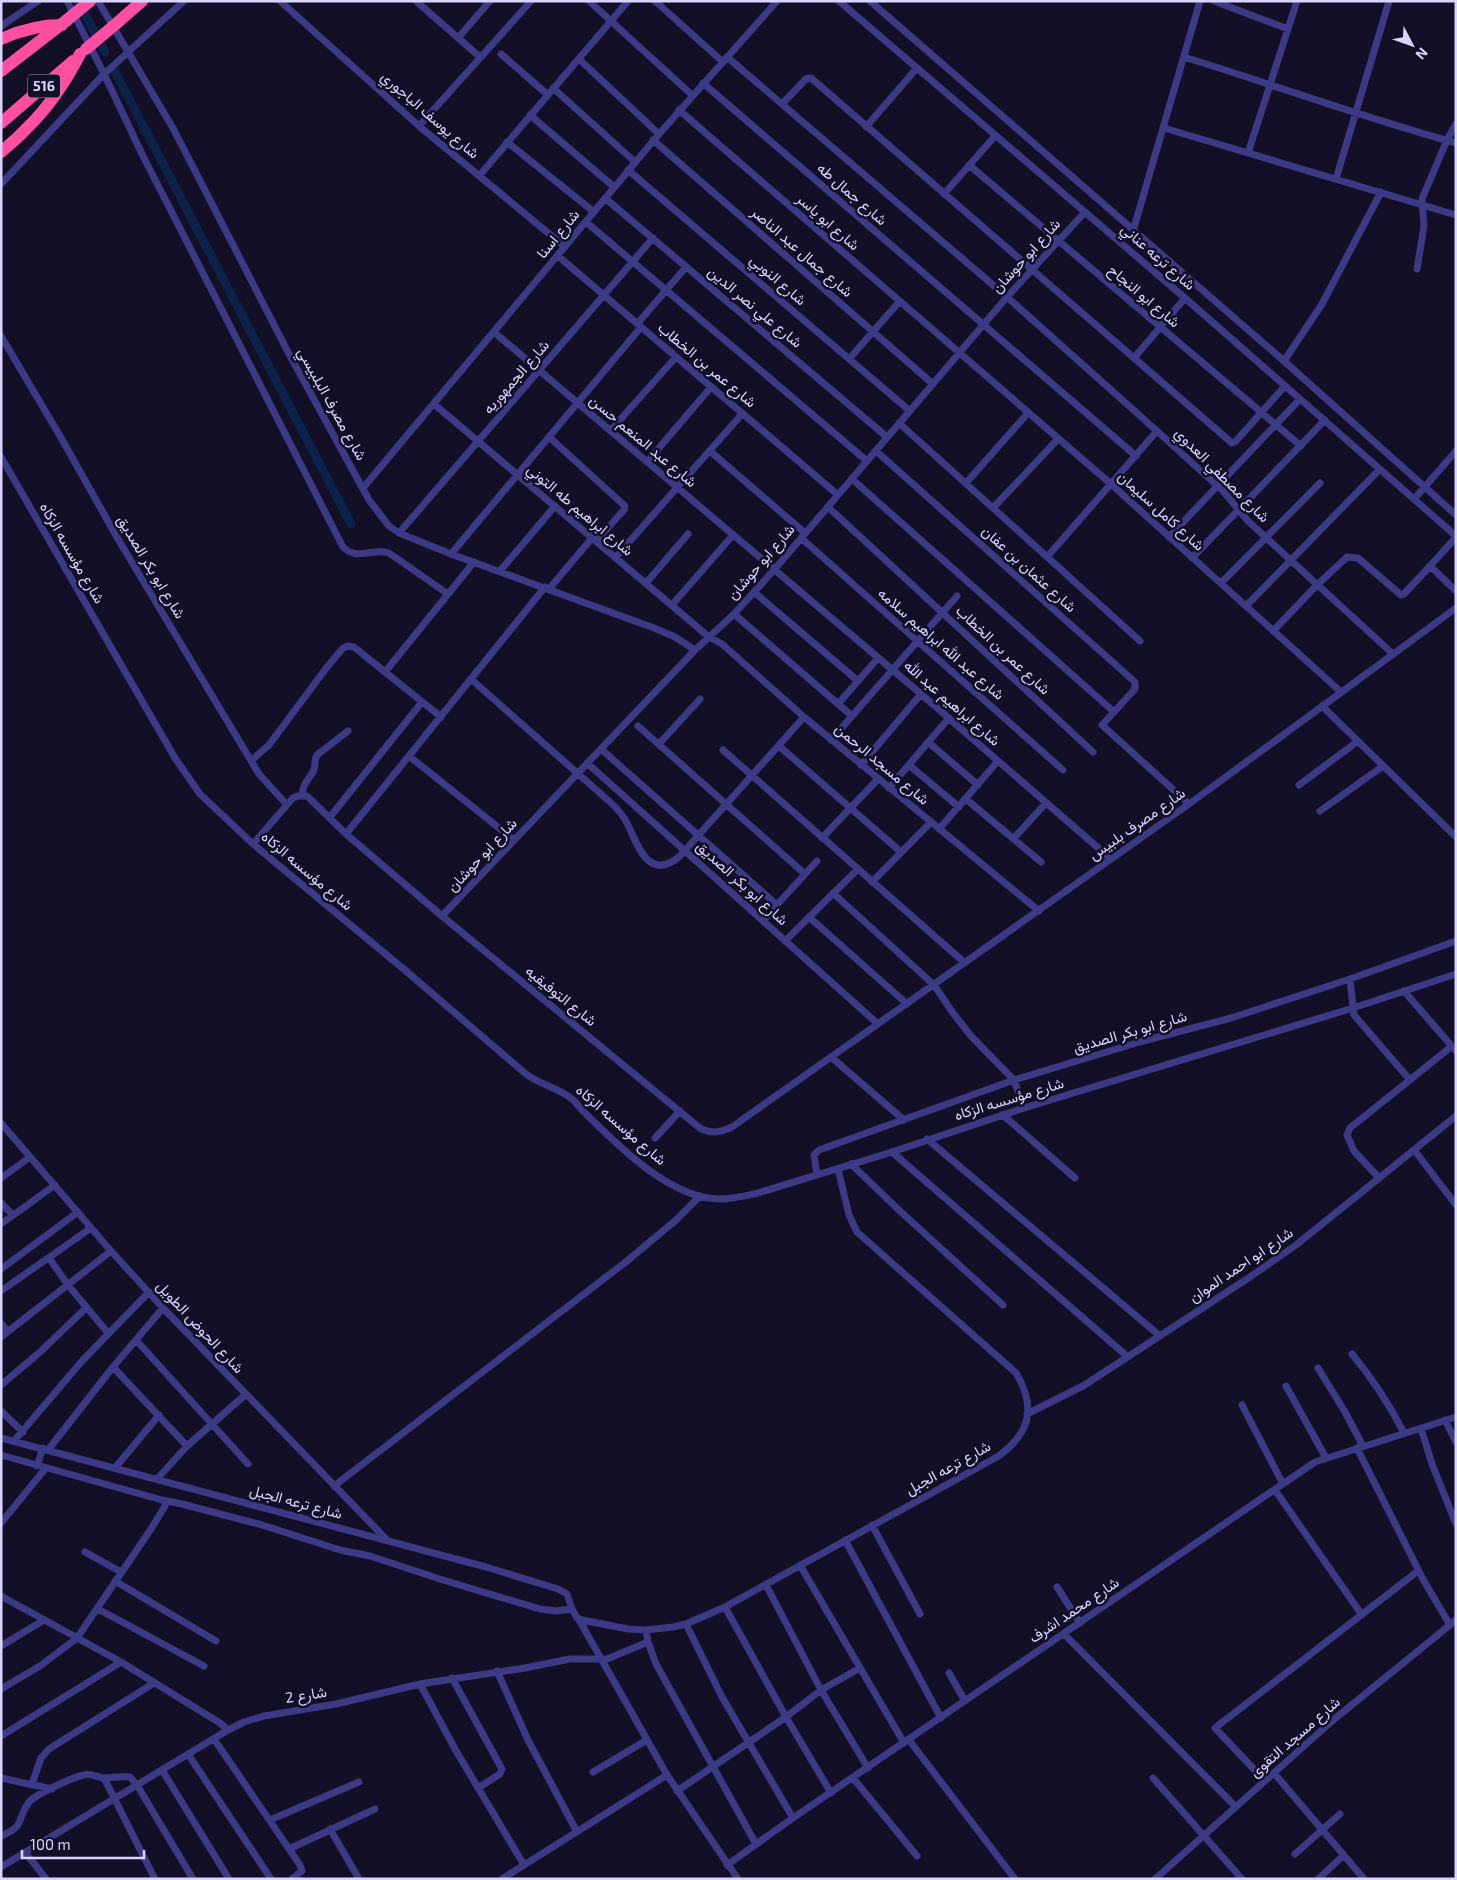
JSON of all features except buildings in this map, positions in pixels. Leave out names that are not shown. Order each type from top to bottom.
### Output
[{"type":"highway","name":"516","points":[[1,71],[90,1]]},
{"type":"highway","name":"516","points":[[1,123],[142,1]]},
{"type":"highway","points":[[1,39],[16,32],[64,22]]},
{"type":"highway","points":[[1,152],[28,128],[46,107],[83,52]]},
{"type":"street","points":[[1,26],[38,1]]},
{"type":"street","points":[[67,1],[143,156],[342,547],[352,554],[358,555],[380,552],[389,553],[448,594]]},
{"type":"street","name":"شارع مصرف البلبيسي","points":[[98,1],[174,130],[288,352],[363,488],[379,515],[389,526],[399,533],[451,554],[654,628],[695,650]]},
{"type":"street","points":[[1,184],[104,74],[184,1]]},
{"type":"street","name":"شارع يوسف الباجوري","points":[[280,1],[419,126],[565,247]]},
{"type":"street","points":[[416,1],[480,57]]},
{"type":"street","points":[[458,38],[490,1]]},
{"type":"street","points":[[419,126],[531,1]]},
{"type":"street","points":[[589,1],[692,95]]},
{"type":"street","points":[[479,176],[628,1]]},
{"type":"street","points":[[655,1],[725,59]]},
{"type":"street","name":"شارع اسنا","points":[[363,488],[653,140],[777,1]]},
{"type":"street","name":"شارع ترعه عناني","points":[[839,1],[1185,298],[1456,536]]},
{"type":"street","points":[[1133,231],[1200,1]]},
{"type":"street","points":[[1214,1],[1288,29]]},
{"type":"street","points":[[1248,153],[1272,84],[1297,1]]},
{"type":"street","points":[[1336,179],[1389,1]]},
{"type":"street","name":"شارع ترعه عناني","points":[[874,3],[1456,515]]},
{"type":"street","points":[[501,54],[548,95]]},
{"type":"street","points":[[1184,57],[1272,84],[1356,114],[1456,143]]},
{"type":"street","points":[[579,59],[659,134]]},
{"type":"street","name":"شارع مصطفي العدوي","points":[[725,59],[782,104],[1008,298],[1229,497],[1238,510],[1266,538],[1393,654]]},
{"type":"street","points":[[866,127],[916,69]]},
{"type":"street","points":[[782,104],[806,79],[811,78],[1232,443],[1236,442],[1285,386]]},
{"type":"street","name":"شارع جمال طه","points":[[703,83],[1136,456]]},
{"type":"street","points":[[554,88],[635,162]]},
{"type":"street","name":"شارع ابو ياسر","points":[[679,110],[958,354]]},
{"type":"street","points":[[530,116],[614,188]]},
{"type":"street","points":[[1417,270],[1424,226],[1421,205],[1428,181],[1456,124]]},
{"type":"street","points":[[1164,128],[1456,215]]},
{"type":"street","points":[[944,194],[995,136]]},
{"type":"street","name":"شارع جمال عبد الناصر","points":[[653,140],[933,384]]},
{"type":"street","points":[[507,142],[594,212]]},
{"type":"street","name":"شارع ابو النجاح","points":[[969,165],[1301,446]]},
{"type":"street","name":"شارع النوبي","points":[[628,170],[910,411]]},
{"type":"street","points":[[1284,362],[1322,304],[1381,192]]},
{"type":"street","name":"شارع علي نصر الدين","points":[[605,198],[887,438]]},
{"type":"street","name":"شارع ابو حوشان","points":[[442,916],[695,650],[734,614],[774,570],[1032,269],[1085,212]]},
{"type":"street","points":[[586,222],[867,461]]},
{"type":"street","name":"شارع الجمهوريه","points":[[399,533],[653,238]]},
{"type":"street","name":"شارع عمر بن الخطاب","points":[[558,256],[838,495]]},
{"type":"street","points":[[451,554],[578,403],[686,267]]},
{"type":"street","points":[[1134,358],[1185,298]]},
{"type":"street","points":[[849,359],[899,302]]},
{"type":"street","name":"شارع عبد المنعم حسن","points":[[494,332],[774,570]]},
{"type":"street","name":"شارع ابو بكر الصديق","points":[[1,336],[118,539],[260,774],[287,805]]},
{"type":"street","name":"شارع كامل سليمان","points":[[958,354],[1110,484],[1341,692]]},
{"type":"street","points":[[610,431],[676,357]]},
{"type":"street","points":[[647,462],[711,387]]},
{"type":"street","points":[[1169,537],[1300,399]]},
{"type":"street","name":"شارع ابراهيم طه التوني","points":[[434,404],[709,637]]},
{"type":"street","points":[[966,483],[1028,413]]},
{"type":"street","points":[[615,558],[742,414]]},
{"type":"street","points":[[1192,558],[1325,420]]},
{"type":"street","points":[[900,423],[1140,641]]},
{"type":"street","points":[[1047,557],[1157,431]]},
{"type":"street","points":[[346,834],[547,588],[624,510],[625,506],[549,437]]},
{"type":"street","points":[[993,508],[1058,439]]},
{"type":"street","name":"شارع عبد الله ابراهيم سلامه","points":[[710,451],[918,642],[1063,770]]},
{"type":"street","name":"شارع عثمان بن عفان","points":[[876,451],[1135,682],[1135,689],[1113,711]]},
{"type":"street","points":[[1415,498],[1456,451]]},
{"type":"street","name":"شارع مؤسسه الزكاه","points":[[1,457],[175,758],[200,794],[253,844],[532,1079],[569,1096],[640,1163],[662,1179],[700,1196],[719,1199],[738,1198],[838,1169],[1024,1108],[1353,1008],[1456,974]]},
{"type":"street","points":[[1246,606],[1380,469]]},
{"type":"street","points":[[852,479],[1113,711],[1102,723],[1102,726],[1189,804]]},
{"type":"street","points":[[1222,583],[1320,483]]},
{"type":"street","points":[[500,572],[555,506]]},
{"type":"street","name":"شارع عمر بن الخطاب","points":[[828,507],[1093,752]]},
{"type":"street","points":[[646,583],[688,534]]},
{"type":"street","points":[[672,605],[733,535]]},
{"type":"street","points":[[1273,631],[1343,559],[1354,557],[1403,595],[1456,536]]},
{"type":"street","points":[[385,672],[474,562]]},
{"type":"street","points":[[1430,566],[1456,592]]},
{"type":"street","name":"شارع ابراهيم عبد الله","points":[[774,570],[949,718],[1111,859]]},
{"type":"street","points":[[754,592],[858,681]]},
{"type":"street","points":[[831,740],[957,596]]},
{"type":"street","name":"شارع مصرف بلبيس","points":[[831,1057],[1189,804],[1456,608]]},
{"type":"street","points":[[734,614],[852,716]]},
{"type":"street","name":"شارع مسجد الرحمن","points":[[709,637],[722,644],[831,740],[1038,911]]},
{"type":"street","points":[[252,760],[269,745],[327,667],[343,648],[348,646],[354,647],[441,717]]},
{"type":"street","points":[[838,704],[878,658]]},
{"type":"street","points":[[472,680],[578,772],[618,810],[629,827],[636,845],[648,861],[656,864],[665,865],[673,862],[804,717]]},
{"type":"street","points":[[861,765],[921,694]]},
{"type":"street","points":[[659,744],[700,699]]},
{"type":"street","points":[[330,818],[422,702]]},
{"type":"street","points":[[1322,706],[1456,837]]},
{"type":"street","points":[[889,788],[949,718]]},
{"type":"street","points":[[638,726],[805,874]]},
{"type":"street","points":[[253,844],[293,798],[302,795],[303,787],[313,772],[318,755],[348,731]]},
{"type":"street","points":[[928,742],[978,785]]},
{"type":"street","points":[[1299,784],[1358,742]]},
{"type":"street","points":[[779,746],[901,852]]},
{"type":"street","points":[[601,749],[777,905]]},
{"type":"street","points":[[723,750],[965,963]]},
{"type":"street","points":[[410,756],[514,840]]},
{"type":"street","points":[[939,829],[998,761]]},
{"type":"street","name":"شارع ابو بكر الصديق","points":[[588,763],[878,1024]]},
{"type":"street","points":[[909,765],[958,807]]},
{"type":"street","points":[[1320,811],[1383,766]]},
{"type":"street","points":[[822,838],[878,779]]},
{"type":"street","name":"شارع التوفيقيه","points":[[302,795],[312,799],[346,834],[442,916],[701,1129],[717,1133],[724,1130],[831,1057]]},
{"type":"street","points":[[966,799],[1041,862]]},
{"type":"street","points":[[1013,839],[1046,803]]},
{"type":"street","points":[[872,882],[931,822]]},
{"type":"street","points":[[763,920],[817,862]]},
{"type":"street","points":[[785,941],[858,869]]},
{"type":"street","points":[[833,893],[934,985],[972,1036],[1014,1080],[1024,1108]]},
{"type":"street","points":[[809,917],[907,1004]]},
{"type":"street","name":"شارع ابو بكر الصديق","points":[[820,1173],[814,1155],[818,1150],[1014,1080],[1144,1041],[1231,1018],[1350,979],[1456,941]]},
{"type":"street","points":[[1350,979],[1354,1015],[1410,1080]]},
{"type":"street","points":[[1379,1178],[1354,1151],[1349,1142],[1348,1132],[1353,1124],[1454,1049],[1404,991]]},
{"type":"street","points":[[831,1057],[904,1120]]},
{"type":"street","points":[[655,1138],[680,1111]]},
{"type":"street","points":[[1002,1115],[1075,1178]]},
{"type":"street","name":"شارع ابو احمد الموان","points":[[1027,1414],[1083,1386],[1296,1245],[1415,1151],[1456,1116]]},
{"type":"street","name":"شارع الحوض الطويل","points":[[1,1123],[110,1251],[245,1394],[388,1541]]},
{"type":"street","points":[[927,1139],[1160,1336]]},
{"type":"street","points":[[1415,1151],[1456,1205]]},
{"type":"street","points":[[892,1152],[1128,1357]]},
{"type":"street","points":[[1,1178],[30,1157]]},
{"type":"street","points":[[851,1164],[1002,1305]]},
{"type":"street","name":"شارع ترعه الجبل","points":[[1,1438],[486,1567],[558,1589],[567,1594],[577,1618],[582,1620],[628,1629],[646,1630],[686,1624],[725,1607],[766,1585],[997,1457],[1012,1447],[1022,1432],[1027,1414],[1028,1400],[1024,1386],[1016,1373],[857,1232],[849,1215],[838,1169]]},
{"type":"street","points":[[1,1224],[55,1185]]},
{"type":"street","points":[[334,1486],[627,1261],[676,1220],[700,1196]]},
{"type":"street","points":[[1,1204],[13,1215]]},
{"type":"street","points":[[1,1269],[78,1212]]},
{"type":"street","points":[[1,1291],[91,1228]]},
{"type":"street","points":[[1,1337],[110,1251]]},
{"type":"street","points":[[49,1258],[86,1308],[108,1333]]},
{"type":"street","points":[[14,1441],[82,1361],[148,1292]]},
{"type":"street","points":[[1,1385],[39,1353],[86,1308]]},
{"type":"street","points":[[38,1464],[44,1450],[163,1308]]},
{"type":"street","points":[[1,1324],[8,1331]]},
{"type":"street","points":[[136,1340],[248,1464]]},
{"type":"street","points":[[1352,1354],[1377,1385],[1390,1405],[1404,1433]]},
{"type":"street","points":[[113,1367],[187,1446]]},
{"type":"street","points":[[1318,1368],[1345,1412],[1418,1571],[1453,1623]]},
{"type":"street","points":[[1286,1386],[1326,1458]]},
{"type":"street","points":[[157,1479],[187,1446],[245,1394]]},
{"type":"street","points":[[1242,1405],[1283,1484]]},
{"type":"street","points":[[1,1411],[22,1432]]},
{"type":"street","points":[[115,1468],[159,1415]]},
{"type":"street","name":"شارع محمد اشرف","points":[[727,1865],[1315,1462],[1456,1417]]},
{"type":"street","points":[[1445,1420],[1456,1442]]},
{"type":"street","points":[[1421,1428],[1432,1464],[1456,1524]]},
{"type":"street","name":"شارع ترعه الجبل","points":[[1,1455],[166,1501],[262,1524],[340,1550],[370,1556],[540,1609],[556,1612],[572,1609]]},
{"type":"street","points":[[1,1523],[45,1468]]},
{"type":"street","points":[[1275,1490],[1362,1615]]},
{"type":"street","points":[[1,1689],[40,1666],[78,1638],[165,1506],[166,1501]]},
{"type":"street","points":[[872,1525],[920,1614]]},
{"type":"street","points":[[845,1540],[941,1718]]},
{"type":"street","points":[[85,1552],[121,1572]]},
{"type":"street","points":[[800,1565],[860,1668],[907,1742],[1015,1879]]},
{"type":"street","points":[[1265,1781],[1215,1728],[1418,1571]]},
{"type":"street","points":[[115,1581],[216,1641]]},
{"type":"street","points":[[766,1585],[821,1690],[868,1768]]},
{"type":"street","points":[[1057,1587],[1080,1623]]},
{"type":"street","points":[[1,1596],[121,1662],[220,1723],[228,1730]]},
{"type":"street","points":[[1,1605],[9,1600]]},
{"type":"street","points":[[725,1607],[786,1717],[831,1792]]},
{"type":"street","points":[[98,1609],[204,1666]]},
{"type":"street","points":[[577,1618],[667,1776],[738,1879]]},
{"type":"street","points":[[1,1646],[44,1620]]},
{"type":"street","name":"شارع مسجد التقوى","points":[[1156,1879],[1332,1722],[1453,1623]]},
{"type":"street","points":[[686,1624],[722,1697],[793,1818]]},
{"type":"street","points":[[646,1630],[648,1642],[659,1670],[756,1844]]},
{"type":"street","points":[[1064,1634],[1236,1807]]},
{"type":"street","name":"شارع 2","points":[[1,1867],[244,1722],[264,1716],[336,1704],[452,1678],[525,1668],[570,1659],[602,1660],[612,1658],[648,1642]]},
{"type":"street","points":[[1,1736],[121,1662]]},
{"type":"street","points":[[677,1791],[786,1717],[821,1690],[860,1668]]},
{"type":"street","points":[[497,1671],[536,1756],[577,1832]]},
{"type":"street","points":[[949,1673],[966,1701]]},
{"type":"street","points":[[452,1678],[502,1769],[500,1774],[478,1788]]},
{"type":"street","points":[[32,1784],[41,1758],[50,1750],[154,1683]]},
{"type":"street","points":[[420,1684],[478,1788],[524,1865]]},
{"type":"street","points":[[214,1739],[302,1869],[300,1874],[292,1879]]},
{"type":"street","points":[[593,1772],[647,1740]]},
{"type":"street","points":[[188,1754],[272,1879]]},
{"type":"street","points":[[162,1770],[225,1878]]},
{"type":"street","points":[[1274,1773],[1364,1879]]},
{"type":"street","points":[[1,1836],[13,1831],[20,1825],[29,1803],[36,1796],[84,1775],[104,1778],[130,1777],[137,1785],[193,1879]]},
{"type":"street","points":[[502,1879],[667,1776]]},
{"type":"street","points":[[1,1778],[52,1789]]},
{"type":"street","points":[[104,1778],[155,1879]]},
{"type":"street","points":[[853,1778],[917,1856]]},
{"type":"street","points":[[1154,1778],[1242,1879]]},
{"type":"street","points":[[270,1820],[359,1782]]},
{"type":"street","points":[[289,1849],[375,1808]]},
{"type":"street","points":[[1295,1854],[1340,1814]]},
{"type":"street","points":[[330,1830],[359,1879]]},
{"type":"street","points":[[25,1852],[46,1879]]},
{"type":"street","points":[[1318,1879],[1344,1855]]},
{"type":"waterway","points":[[78,1],[105,52]]},
{"type":"waterway","points":[[113,68],[351,524]]}]
